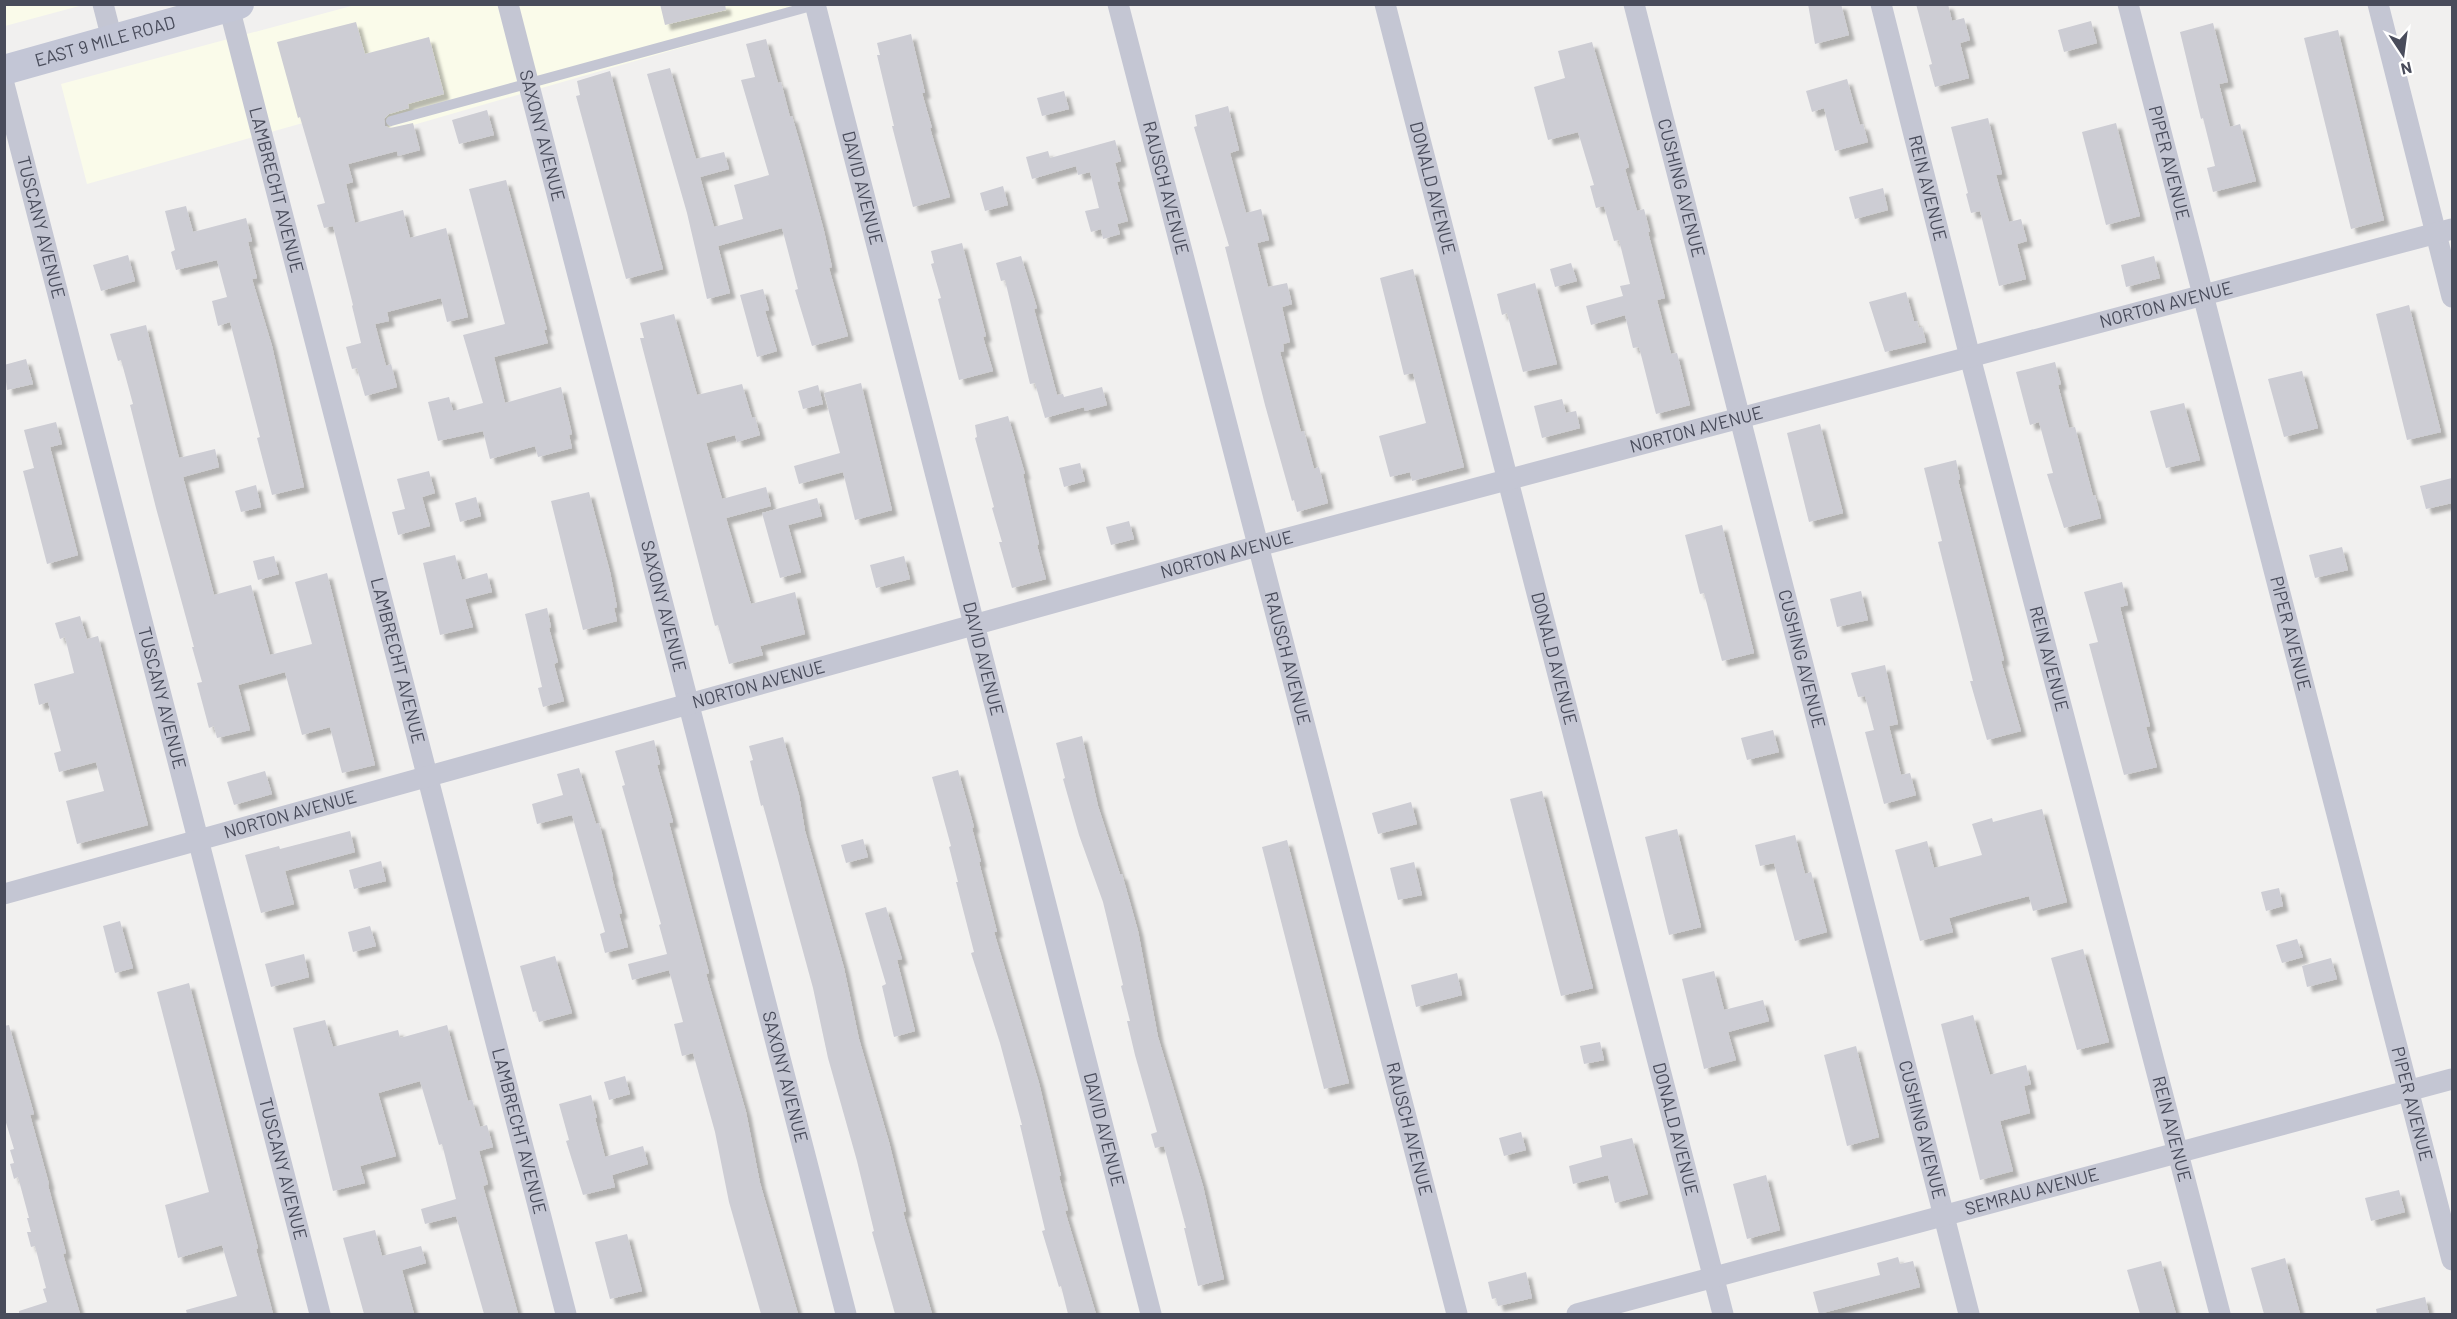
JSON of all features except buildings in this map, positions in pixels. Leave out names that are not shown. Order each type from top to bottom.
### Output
[{"type":"main road","name":"EAST 9 MILE ROAD","points":[[4,70],[234,6]]},
{"type":"street","points":[[103,4],[112,39]]},
{"type":"street","name":"SAXONY AVENUE","points":[[508,4],[846,1314]]},
{"type":"street","name":"RAUSCH AVENUE","points":[[1118,4],[1457,1314]]},
{"type":"street","name":"DONALD AVENUE","points":[[1385,4],[1723,1314]]},
{"type":"street","name":"CUSHING AVENUE","points":[[1634,4],[1969,1314]]},
{"type":"street","name":"REIN AVENUE","points":[[1881,4],[1970,357],[2220,1314]]},
{"type":"street","name":"PIPER AVENUE","points":[[2128,4],[2452,1260]]},
{"type":"street","points":[[2378,4],[2444,231],[2452,297]]},
{"type":"street","name":"DAVID AVENUE","points":[[815,5],[1151,1314]]},
{"type":"street","name":"LAMBRECHT AVENUE","points":[[234,6],[566,1314]]},
{"type":"street","name":"TUSCANY AVENUE","points":[[4,84],[320,1314]]},
{"type":"street","name":"NORTON AVENUE","points":[[4,894],[1258,546],[2444,231]]},
{"type":"street","name":"SEMRAU AVENUE","points":[[1577,1314],[2452,1079]]},
{"type":"lane","points":[[391,121],[815,5]]},
{"type":"shaded area","points":[[5,4],[83,4],[83,5],[5,26]]},
{"type":"shaded area","points":[[355,5],[829,5],[389,132],[381,101],[87,184],[61,84]]}]
